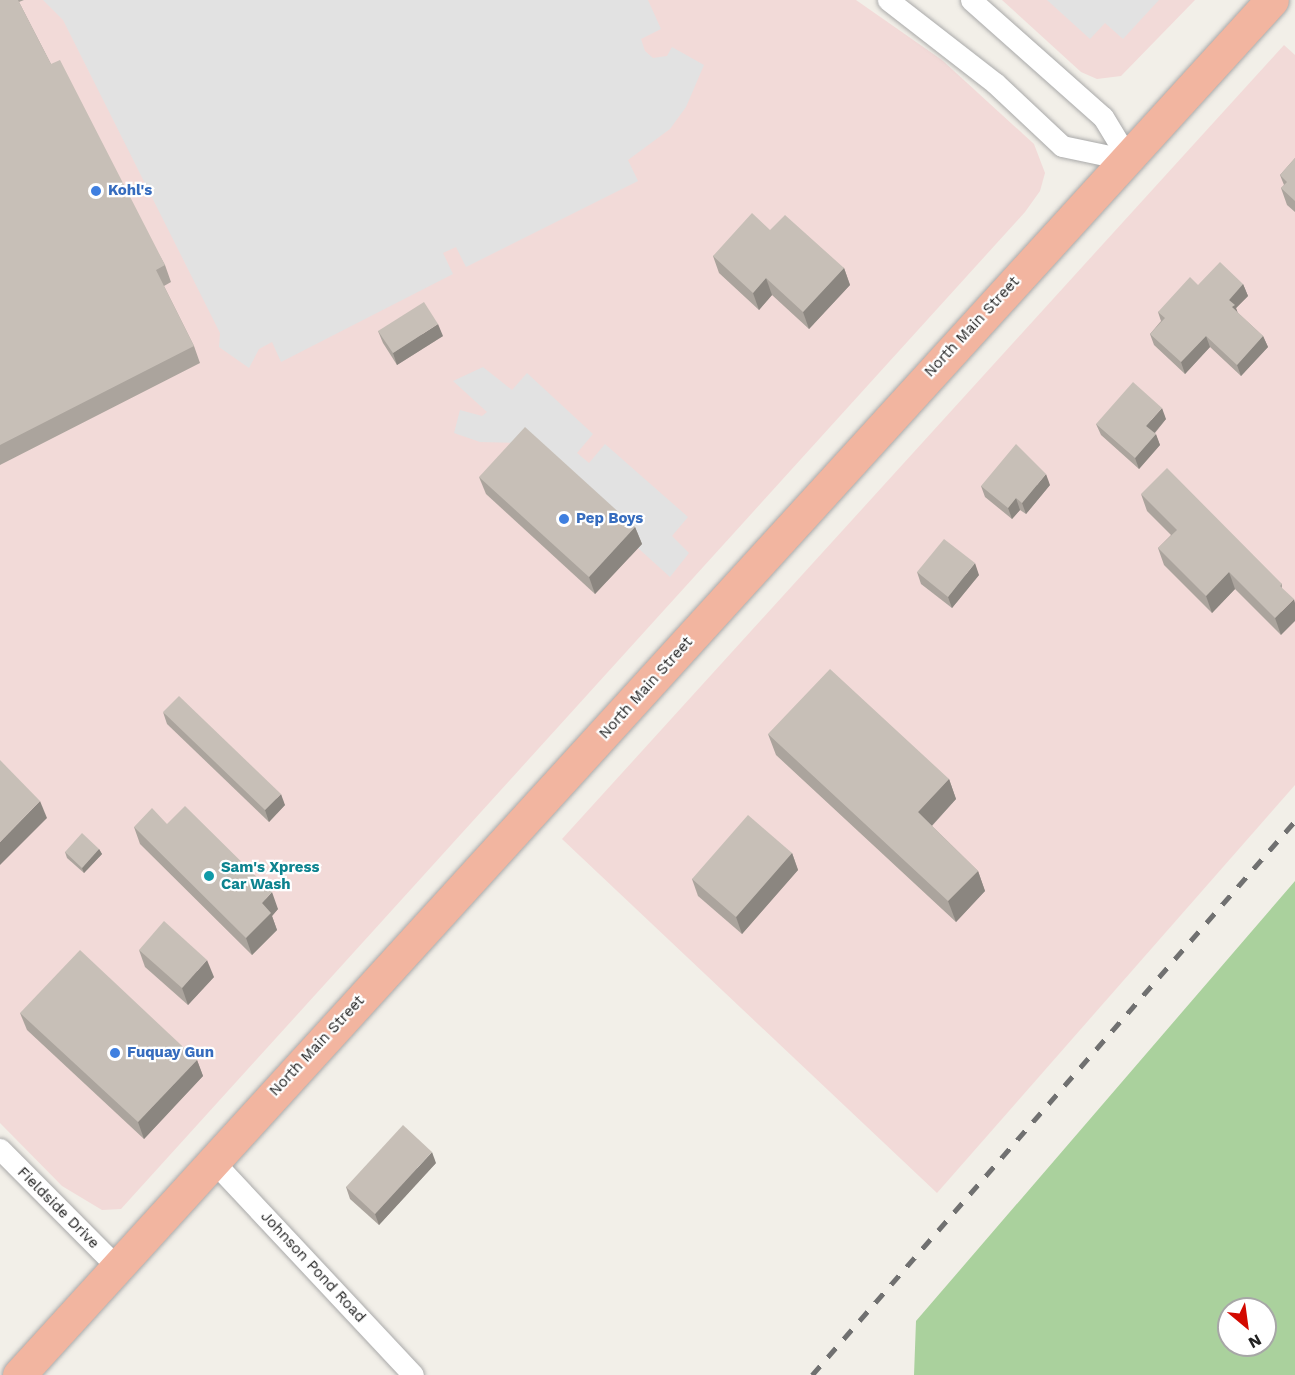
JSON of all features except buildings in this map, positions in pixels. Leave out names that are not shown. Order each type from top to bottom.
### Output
[{"type":"highway","name":"North Main Street","points":[[19,1375],[953,346],[1129,160],[1272,0]]},
{"type":"street","points":[[888,0],[995,83],[1062,146],[1129,160]]},
{"type":"street","points":[[971,0],[1103,117],[1129,160]]},
{"type":"street","name":"Fieldside Drive","points":[[0,1149],[116,1266]]},
{"type":"street","name":"Johnson Pond Road","points":[[212,1160],[413,1375]]},
{"type":"shaded area","points":[[0,0],[856,0],[942,60],[1034,144],[1045,173],[1040,191],[1025,212],[121,1209],[102,1210],[62,1186],[0,1123]]},
{"type":"shaded area","points":[[43,0],[648,0],[661,29],[641,39],[645,51],[653,58],[667,56],[672,47],[704,65],[686,107],[670,129],[628,160],[638,181],[466,267],[456,247],[443,253],[453,274],[281,362],[272,342],[259,349],[249,368],[219,347],[220,333],[63,20]]},
{"type":"shaded area","points":[[1002,0],[1195,0],[1121,76],[1097,79],[1081,72]]},
{"type":"shaded area","points":[[1047,0],[1159,0],[1123,39],[1105,23],[1090,39]]},
{"type":"shaded area","points":[[1284,45],[1295,55],[1295,785],[937,1193],[562,839]]},
{"type":"shaded area","points":[[483,367],[512,390],[527,373],[593,434],[577,453],[589,463],[605,444],[688,517],[672,536],[689,553],[670,577],[522,443],[480,442],[454,433],[460,410],[482,416],[487,412],[453,381]]},
{"type":"green space","points":[[1295,881],[1295,1375],[914,1375],[916,1321]]},
{"type":"railway","points":[[812,1375],[1295,821]]},
{"type":"place","name":"Kohl's","points":[[96,191]]},
{"type":"place","name":"Pep Boys","points":[[564,519]]},
{"type":"place","name":"Sam's Xpress Car Wash","points":[[209,876]]},
{"type":"place","name":"Fuquay Gun","points":[[115,1053]]}]
